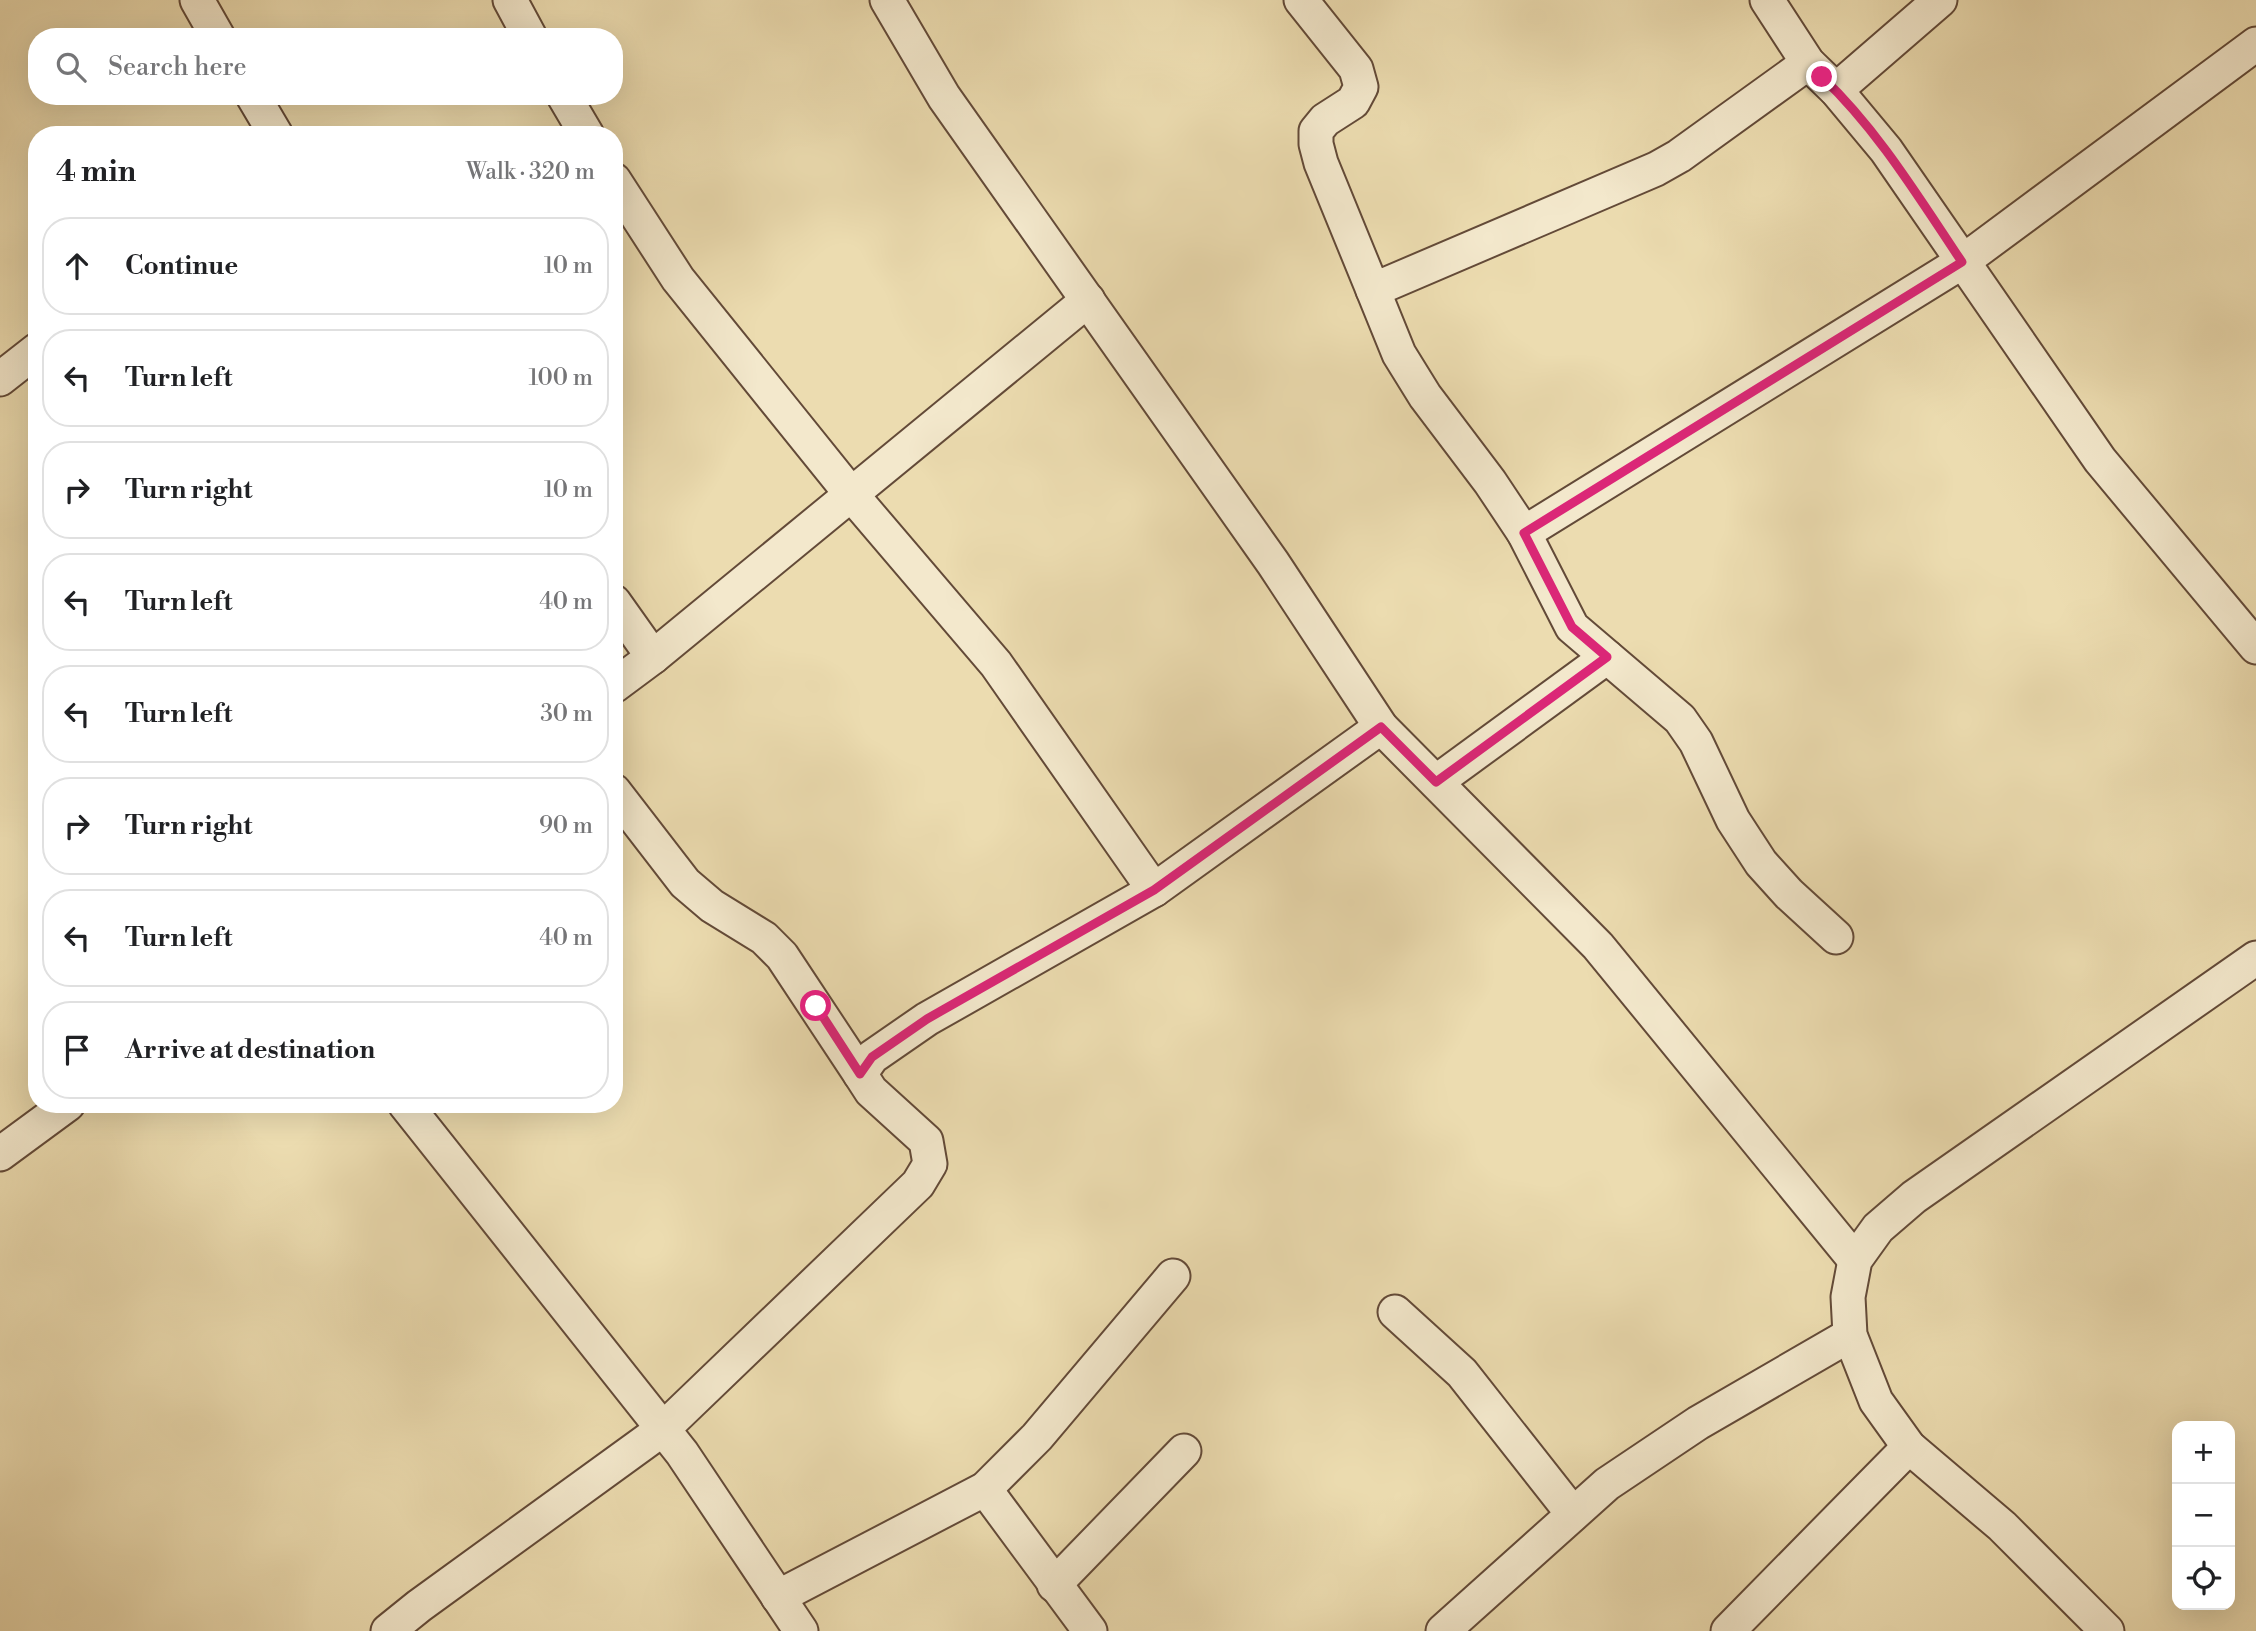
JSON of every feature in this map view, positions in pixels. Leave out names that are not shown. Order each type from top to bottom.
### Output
[{"type":"street","points":[[197,0],[213,28]]},
{"type":"street","points":[[510,0],[525,28]]},
{"type":"street","points":[[887,0],[944,97],[1273,563],[1381,727],[1598,946],[1855,1260]]},
{"type":"street","points":[[1301,0],[1356,69],[1361,87],[1353,102],[1325,120],[1316,131],[1316,144],[1321,163],[1399,354],[1425,396],[1490,482],[1524,533],[1572,627],[1680,719],[1696,741],[1734,820],[1761,863],[1789,894],[1836,937]]},
{"type":"street","points":[[1767,0],[1808,63],[1836,90],[1886,150],[2099,460],[2256,647]]},
{"type":"street","points":[[1836,90],[1940,0]]},
{"type":"street","points":[[1524,533],[1962,262],[2256,44]]},
{"type":"street","points":[[1373,290],[1656,169],[1679,156],[1808,63]]},
{"type":"street","points":[[258,105],[271,126]]},
{"type":"street","points":[[569,105],[582,126]]},
{"type":"street","points":[[623,194],[678,279],[851,494],[996,664],[1154,890]]},
{"type":"street","points":[[623,679],[1088,300]]},
{"type":"street","points":[[0,379],[28,357]]},
{"type":"street","points":[[623,615],[653,657]]},
{"type":"street","points":[[1436,782],[1607,657]]},
{"type":"street","points":[[860,1074],[872,1057],[927,1019],[1154,890],[1381,727]]},
{"type":"street","points":[[388,1631],[424,1618],[663,1429],[918,1184],[930,1164],[926,1141],[871,1091],[782,956],[764,939],[712,905],[685,883],[623,803]]},
{"type":"street","points":[[2107,1631],[2003,1526],[1909,1447],[1876,1401],[1850,1335],[1848,1297],[1855,1260],[1878,1228],[1914,1197],[2256,958]]},
{"type":"street","points":[[0,1154],[56,1113]]},
{"type":"street","points":[[412,1113],[682,1453],[801,1631]]},
{"type":"street","points":[[778,1597],[985,1489],[1037,1437],[1173,1276]]},
{"type":"street","points":[[1395,1312],[1462,1373],[1573,1514]]},
{"type":"street","points":[[1443,1631],[1607,1484],[1698,1423],[1850,1335]]},
{"type":"street","points":[[1728,1631],[1780,1575],[1909,1447]]},
{"type":"street","points":[[1054,1585],[1184,1451]]},
{"type":"street","points":[[985,1489],[1090,1631]]},
{"type":"route","points":[[816,1006],[860,1074],[872,1057],[927,1019],[1154,890],[1381,727],[1436,782],[1607,657],[1572,627],[1524,533],[1962,262],[1886,150],[1822,77]]}]
